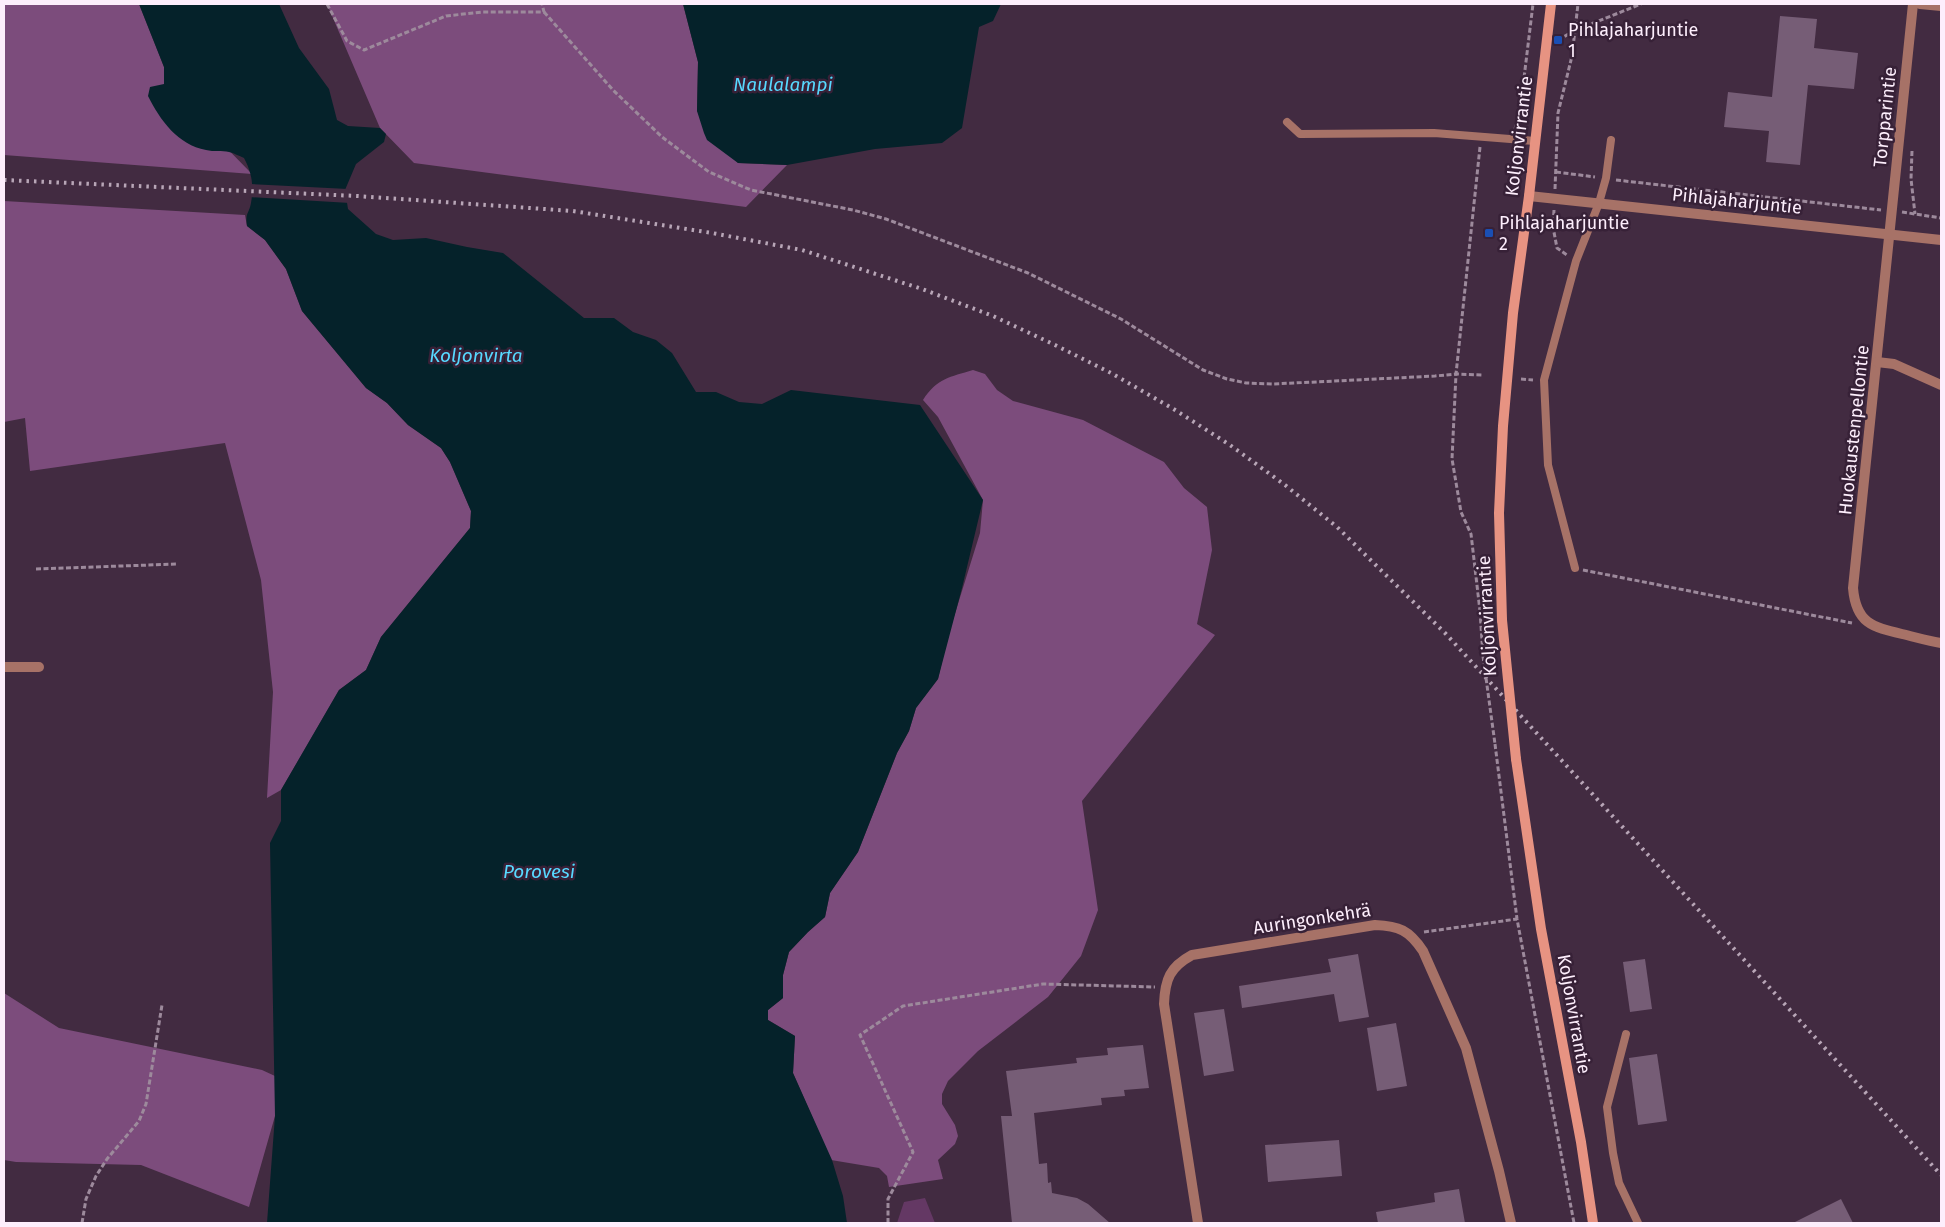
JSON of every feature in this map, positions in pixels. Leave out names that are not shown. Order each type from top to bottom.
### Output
[{"type":"main road","name":"Koljonvirrantie","points":[[1551,4],[1529,196],[1513,313],[1503,426],[1499,514],[1502,620],[1516,759],[1542,929],[1581,1142],[1593,1223]]},
{"type":"street","name":"Torpparintie","points":[[1889,234],[1913,4]]},
{"type":"street","points":[[1920,4],[1941,6]]},
{"type":"street","name":"Pihlajaharjuntie","points":[[1529,196],[1941,240]]},
{"type":"street","name":"Huokaustenpellontie","points":[[1870,625],[1858,610],[1854,600],[1853,588],[1878,362],[1889,234]]},
{"type":"street","points":[[1878,362],[1894,364],[1941,385]]},
{"type":"street","points":[[1870,625],[1941,644]]},
{"type":"street","points":[[4,667],[39,666]]},
{"type":"street","name":"Auringonkehrä","points":[[1198,1223],[1164,1004],[1165,987],[1170,974],[1179,962],[1192,955],[1375,925],[1392,926],[1409,934]]},
{"type":"street","points":[[1409,934],[1416,940],[1423,951],[1466,1048],[1511,1223]]},
{"type":"lane","points":[[1287,122],[1300,134],[1434,133],[1535,141]]},
{"type":"lane","points":[[1576,568],[1548,465],[1544,380],[1576,261],[1599,203],[1606,178],[1610,140]]},
{"type":"lane","points":[[1626,1034],[1607,1107],[1619,1183],[1638,1223]]},
{"type":"path","points":[[327,4],[347,41],[364,50],[446,16],[482,12],[544,12]]},
{"type":"path","points":[[542,4],[544,12],[613,90],[662,137],[709,172],[750,190],[853,210],[886,220],[1028,273],[1121,319],[1204,370],[1246,384],[1456,374],[1482,375]]},
{"type":"path","points":[[1513,138],[1520,111],[1533,4]]},
{"type":"path","points":[[1578,4],[1572,56],[1558,113],[1556,172],[1941,218]]},
{"type":"path","points":[[1558,40],[1576,30],[1641,4]]},
{"type":"path","points":[[1481,137],[1456,374],[1452,459],[1461,512],[1471,534],[1483,656],[1517,919],[1574,1223]]},
{"type":"path","points":[[1912,148],[1911,179],[1915,214]]},
{"type":"path","points":[[1554,199],[1553,227],[1557,248],[1576,261]]},
{"type":"path","points":[[36,570],[178,564]]},
{"type":"path","points":[[1576,568],[1844,622],[1870,625]]},
{"type":"path","points":[[1409,934],[1517,919]]},
{"type":"path","points":[[888,1223],[888,1199],[913,1152],[860,1035],[904,1006],[1042,984],[1165,987]]},
{"type":"path","points":[[82,1223],[86,1199],[96,1176],[107,1159],[138,1122],[146,1104],[162,1005]]},
{"type":"shaded area","points":[[4,4],[139,4],[164,67],[164,84],[252,174],[4,155]]},
{"type":"shaded area","points":[[327,4],[683,4],[698,62],[697,111],[738,163],[787,165],[746,207],[414,163],[380,128]]},
{"type":"shaded area","points":[[4,201],[245,215],[247,226],[265,240],[286,269],[302,311],[366,388],[387,403],[408,425],[441,448],[450,462],[471,511],[470,528],[381,637],[366,670],[339,690],[281,790],[267,798],[273,692],[261,580],[225,443],[30,471],[25,418],[4,422]]},
{"type":"shaded area","points":[[973,370],[985,374],[997,390],[1013,401],[1083,420],[1164,462],[1184,488],[1207,507],[1212,550],[1197,624],[1215,635],[1082,801],[1098,910],[1081,956],[1048,997],[978,1051],[948,1081],[942,1094],[942,1104],[955,1125],[958,1136],[955,1144],[938,1160],[943,1179],[889,1187],[887,1176],[879,1168],[831,1160],[793,1073],[795,1036],[768,1020],[768,1010],[783,998],[783,975],[789,952],[825,917],[830,893],[858,852],[897,753],[909,731],[916,708],[938,679],[948,636],[980,533],[983,500],[938,417],[923,400],[933,387],[945,379]]},
{"type":"shaded area","points":[[4,993],[59,1028],[262,1070],[275,1076],[275,1116],[249,1207],[141,1165],[16,1162],[4,1160]]},
{"type":"shaded area","points":[[925,1198],[935,1223],[897,1223],[904,1202]]},
{"type":"water","name":"Porovesi","points":[[139,4],[279,4],[299,48],[329,89],[337,120],[348,126],[380,128],[386,134],[384,142],[356,164],[345,190],[348,209],[376,234],[393,240],[426,238],[503,253],[584,318],[614,318],[633,332],[656,340],[672,353],[696,392],[716,392],[739,402],[762,404],[791,390],[920,405],[983,500],[938,679],[916,708],[909,731],[897,753],[858,852],[830,893],[825,917],[789,952],[783,975],[783,998],[768,1010],[768,1020],[795,1036],[793,1073],[832,1160],[843,1196],[847,1223],[267,1223],[275,1116],[270,843],[281,821],[281,790],[339,690],[366,670],[381,637],[470,528],[471,511],[450,462],[441,448],[408,425],[387,403],[366,388],[302,311],[286,269],[265,240],[247,226],[246,218],[251,203],[252,185],[251,174],[244,158],[226,151],[206,150],[187,143],[171,130],[158,114],[148,96],[150,87],[164,84],[164,67]]},
{"type":"water","name":"Naulalampi","points":[[683,4],[1001,4],[993,21],[979,27],[962,128],[942,143],[875,149],[787,165],[738,163],[707,140],[697,111],[698,62]]},
{"type":"pier","points":[[249,184],[348,189],[350,203],[249,197]]},
{"type":"building","points":[[1780,16],[1817,19],[1814,48],[1858,53],[1854,89],[1808,85],[1800,165],[1766,162],[1769,131],[1724,127],[1728,92],[1772,97]]},
{"type":"building","points":[[1358,954],[1369,1017],[1339,1022],[1334,994],[1242,1008],[1239,986],[1331,972],[1328,959]]},
{"type":"building","points":[[1645,959],[1652,1009],[1630,1012],[1623,962]]},
{"type":"building","points":[[1224,1009],[1234,1071],[1204,1076],[1194,1013]]},
{"type":"building","points":[[1396,1023],[1407,1086],[1377,1091],[1367,1028]]},
{"type":"building","points":[[1143,1045],[1149,1088],[1124,1090],[1125,1096],[1101,1098],[1102,1105],[1034,1113],[1039,1164],[1047,1163],[1048,1183],[1051,1182],[1052,1193],[1077,1198],[1088,1204],[1110,1223],[1012,1223],[1001,1116],[1012,1116],[1006,1071],[1077,1063],[1076,1058],[1108,1055],[1107,1048]]},
{"type":"building","points":[[1657,1054],[1667,1121],[1638,1125],[1629,1058]]},
{"type":"building","points":[[1339,1140],[1342,1176],[1268,1182],[1265,1145]]},
{"type":"building","points":[[1459,1189],[1465,1223],[1378,1223],[1376,1212],[1435,1202],[1434,1193]]},
{"type":"building","points":[[1841,1199],[1853,1223],[1793,1223]]},
{"type":"railway","points":[[4,180],[357,196],[573,211],[712,233],[802,250],[922,289],[993,316],[1111,373],[1172,408],[1230,445],[1285,485],[1337,527],[1446,634],[1941,1175]]},
{"type":"place","name":"Pihlajaharjuntie 1","points":[[1558,40]]},
{"type":"place","name":"Pihlajaharjuntie 2","points":[[1489,233]]},
{"type":"water label","name":"Koljonvirta","points":[[476,355]]}]
